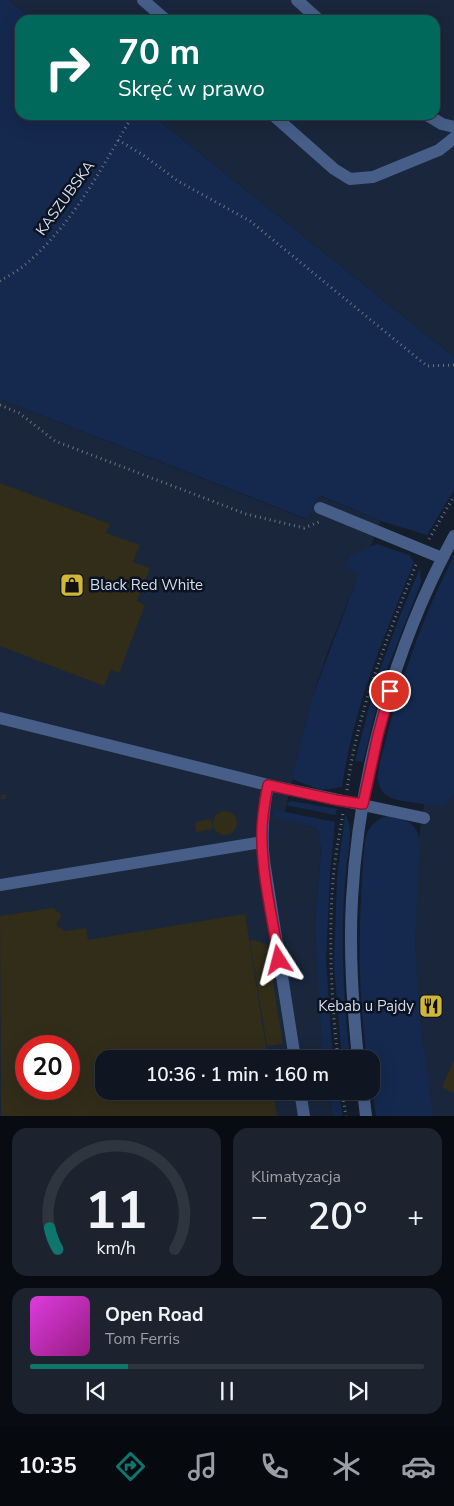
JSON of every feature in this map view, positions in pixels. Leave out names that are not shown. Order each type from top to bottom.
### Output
[{"type":"street","points":[[143,0],[160,15]]},
{"type":"street","points":[[297,0],[314,15]]},
{"type":"street","points":[[279,120],[334,169],[350,179],[373,177],[438,150],[454,138]]},
{"type":"street","points":[[435,120],[454,127]]},
{"type":"street","points":[[325,510],[442,558]]},
{"type":"street","points":[[357,1050],[351,959],[352,899],[356,850],[363,804],[378,735],[407,639],[442,558],[454,536]]},
{"type":"street","points":[[0,718],[268,785],[424,818]]},
{"type":"street","points":[[268,785],[263,815],[262,842],[294,1050]]},
{"type":"street","points":[[0,885],[262,842]]},
{"type":"street","points":[[301,1100],[304,1116]]},
{"type":"street","points":[[364,1100],[366,1116]]},
{"type":"path","name":"KASZUBSKA","points":[[0,281],[25,265],[58,232],[86,193],[130,120]]},
{"type":"path","points":[[118,140],[143,155],[178,181],[250,221],[427,366],[454,365]]},
{"type":"path","points":[[0,405],[19,413],[55,441],[246,514],[304,528],[318,522],[325,510]]},
{"type":"path","points":[[343,1100],[346,1116]]},
{"type":"shaded area","points":[[0,0],[9,0],[28,15],[15,15],[15,120],[158,120],[454,357],[454,490],[427,535],[381,521],[319,495],[307,519],[0,399]]},
{"type":"shaded area","points":[[9,0],[454,0],[454,357],[158,120],[440,120],[440,15],[28,15]]},
{"type":"shaded area","points":[[0,399],[306,519],[318,495],[381,521],[331,643],[312,698],[283,819],[317,828],[321,848],[315,927],[323,1050],[95,1050],[95,1100],[330,1100],[333,1116],[0,1116]]},
{"type":"shaded area","points":[[377,544],[409,555],[414,562],[381,644],[362,700],[347,758],[342,787],[321,790],[292,779],[312,698],[359,573],[345,568],[350,556]]},
{"type":"shaded area","points":[[454,556],[454,794],[446,803],[434,806],[391,798],[380,787],[378,769],[392,715],[415,645],[433,600]]},
{"type":"shaded area","points":[[420,568],[421,583],[384,677],[363,762],[355,761],[376,680]]},
{"type":"shaded area","points":[[432,763],[454,767],[454,1116],[427,1116],[418,1058],[412,884]]},
{"type":"shaded area","points":[[290,801],[337,809],[335,815],[286,805]]},
{"type":"shaded area","points":[[275,810],[335,822],[330,874],[326,960],[332,1050],[323,1050],[322,1046],[315,927],[321,848],[317,828],[273,817]]},
{"type":"shaded area","points":[[345,815],[350,827],[343,918],[343,965],[349,1050],[341,1050],[334,965],[337,877]]},
{"type":"shaded area","points":[[387,816],[409,822],[416,829],[420,841],[415,945],[422,1044],[433,1116],[376,1116],[373,1100],[380,1100],[380,1050],[366,1050],[362,1015],[360,926],[366,836],[371,826]]},
{"type":"shaded area","points":[[330,1100],[340,1100],[343,1116],[333,1116]]},
{"type":"building","name":"Black Red White","points":[[0,483],[110,524],[106,533],[140,545],[133,562],[150,568],[137,601],[145,605],[119,673],[111,670],[104,686],[0,646]]},
{"type":"building","points":[[6,794],[6,799],[1,799],[1,795]]},
{"type":"building","points":[[225,811],[233,815],[237,823],[233,831],[225,835],[217,831],[213,823],[217,815]]},
{"type":"building","points":[[211,819],[213,829],[196,832],[195,822]]},
{"type":"building","points":[[53,908],[62,915],[56,925],[65,931],[86,928],[88,940],[245,914],[267,1050],[95,1050],[95,1100],[274,1100],[277,1116],[1,1116],[0,916]]},
{"type":"building","points":[[255,940],[267,945],[283,1044],[267,1046],[250,941]]},
{"type":"building","points":[[454,1060],[454,1093],[442,1087]]},
{"type":"place","name":"Black Red White","points":[[72,585]]},
{"type":"place","name":"Kebab u Pajdy","points":[[431,1006]]},
{"type":"route","points":[[279,960],[262,842],[263,815],[268,785],[363,804],[390,691]]}]
